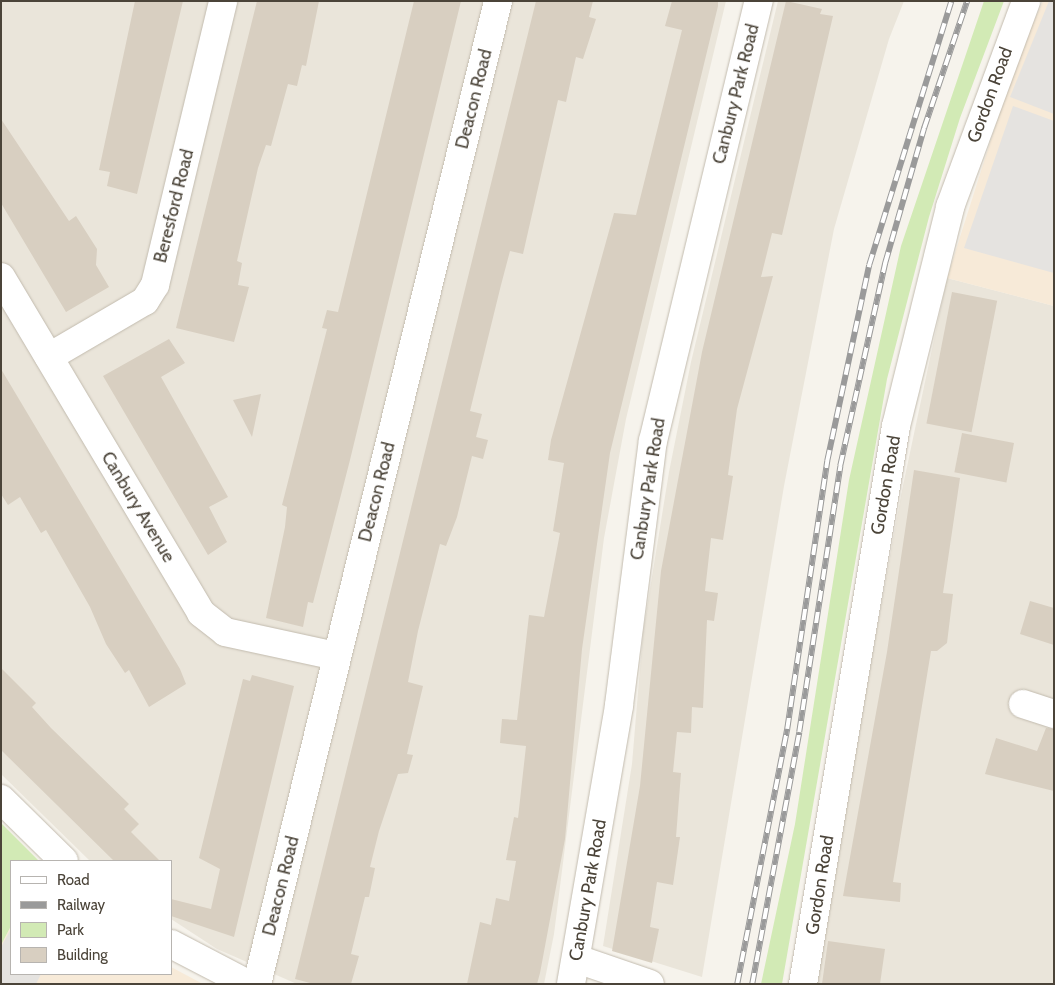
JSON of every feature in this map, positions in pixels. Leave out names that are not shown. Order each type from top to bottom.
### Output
[{"type":"street","name":"Beresford Road","points":[[49,357],[144,301],[155,285],[223,1]]},
{"type":"street","name":"Deacon Road","points":[[257,984],[498,1]]},
{"type":"street","name":"Canbury Park Road","points":[[574,971],[619,705],[653,440],[759,1]]},
{"type":"street","name":"Gordon Road","points":[[803,984],[896,426],[934,267],[982,114],[1026,1]]},
{"type":"street","name":"Canbury Avenue","points":[[1,277],[201,613],[225,632],[336,656]]},
{"type":"street","points":[[1023,704],[1054,714]]},
{"type":"street","points":[[1,799],[63,860]]},
{"type":"street","points":[[172,945],[248,984]]},
{"type":"street","points":[[574,971],[650,984]]},
{"type":"shaded area","points":[[1,1],[726,1],[626,419],[604,538],[554,934],[544,984],[297,984],[217,949],[172,920],[172,860],[89,860],[1,774]]},
{"type":"shaded area","points":[[778,1],[904,1],[889,39],[834,229],[784,486],[702,977],[603,946],[632,764],[643,632],[669,472],[691,362]]},
{"type":"shaded area","points":[[1043,1],[1054,1],[1054,306],[947,278],[1015,64]]},
{"type":"shaded area","points":[[1049,1],[1054,1],[1054,114],[1010,97]]},
{"type":"shaded area","points":[[1013,106],[1054,121],[1054,273],[964,248]]},
{"type":"shaded area","points":[[947,278],[1054,306],[1054,984],[813,984],[901,495]]},
{"type":"shaded area","points":[[10,928],[10,975],[172,975],[172,968],[203,984],[1,984],[1,945]]},
{"type":"shaded area","points":[[10,931],[10,975],[40,975],[36,984],[1,984],[1,947]]},
{"type":"green space","points":[[984,1],[1004,1],[960,118],[929,217],[887,379],[782,984],[761,984],[795,824],[849,480],[901,246]]},
{"type":"green space","points":[[1,823],[38,860],[10,860],[10,928],[1,945]]},
{"type":"building","points":[[135,1],[183,1],[137,194],[107,186],[110,172],[99,170]]},
{"type":"building","points":[[257,1],[319,1],[306,66],[302,65],[297,86],[288,84],[271,146],[266,145],[258,168],[237,261],[242,263],[238,285],[249,287],[234,342],[176,328]]},
{"type":"building","points":[[414,1],[461,1],[350,460],[313,603],[308,602],[303,627],[266,618],[285,527],[287,507],[282,505],[327,329],[322,328],[327,310],[338,312]]},
{"type":"building","points":[[536,1],[593,1],[589,17],[596,19],[583,59],[576,57],[566,102],[558,100],[523,254],[510,251],[501,285],[470,411],[482,414],[476,437],[488,440],[483,459],[472,456],[457,517],[446,546],[440,544],[418,631],[408,682],[423,686],[407,754],[413,755],[408,773],[398,774],[379,831],[370,867],[375,868],[369,897],[365,897],[351,954],[359,956],[351,984],[314,984],[295,979]]},
{"type":"building","points":[[672,1],[718,1],[718,6],[610,453],[582,649],[565,839],[540,973],[537,984],[467,984],[480,922],[491,925],[496,898],[509,901],[516,861],[506,860],[514,817],[518,818],[526,746],[500,743],[502,719],[517,720],[529,615],[544,617],[560,533],[553,531],[564,463],[548,460],[551,440],[614,213],[636,215],[682,30],[665,26]]},
{"type":"building","points":[[786,1],[822,9],[820,14],[833,16],[782,235],[772,233],[761,277],[773,276],[737,409],[728,475],[733,476],[723,540],[711,538],[705,591],[718,593],[714,621],[707,620],[703,708],[692,707],[691,733],[677,732],[673,772],[681,773],[676,837],[680,837],[673,885],[657,882],[650,927],[659,929],[652,963],[612,951],[640,786],[661,571],[702,352]]},
{"type":"building","points":[[1,119],[69,221],[76,216],[97,249],[96,265],[109,287],[66,312],[1,203]]},
{"type":"building","points":[[952,292],[997,301],[972,432],[926,424]]},
{"type":"building","points":[[169,339],[185,363],[161,377],[228,497],[209,507],[227,542],[208,555],[103,376]]},
{"type":"building","points":[[1,369],[180,669],[186,684],[149,707],[129,670],[125,673],[106,644],[90,607],[46,530],[41,533],[20,497],[8,505],[1,494]]},
{"type":"building","points":[[261,394],[252,437],[233,400]]},
{"type":"building","points":[[962,433],[1014,443],[1006,482],[954,472]]},
{"type":"building","points":[[914,470],[960,478],[943,593],[953,594],[947,643],[937,651],[931,651],[893,882],[901,883],[900,902],[843,896],[887,652]]},
{"type":"building","points":[[1030,601],[1054,608],[1054,645],[1020,634]]},
{"type":"building","points":[[1,668],[36,703],[32,707],[51,728],[129,804],[124,809],[139,824],[131,832],[159,860],[113,860],[1,750]]},
{"type":"building","points":[[252,675],[294,686],[234,937],[172,916],[172,899],[211,909],[220,869],[199,858],[243,679],[250,681]]},
{"type":"building","points":[[1046,728],[1054,729],[1054,791],[985,774],[996,738],[1037,751]]},
{"type":"building","points":[[828,941],[885,949],[880,984],[822,984]]},
{"type":"railway","points":[[737,984],[787,729],[827,461],[869,265],[951,1]]},
{"type":"railway","points":[[752,984],[799,732],[840,466],[885,263],[924,128],[967,1]]}]
